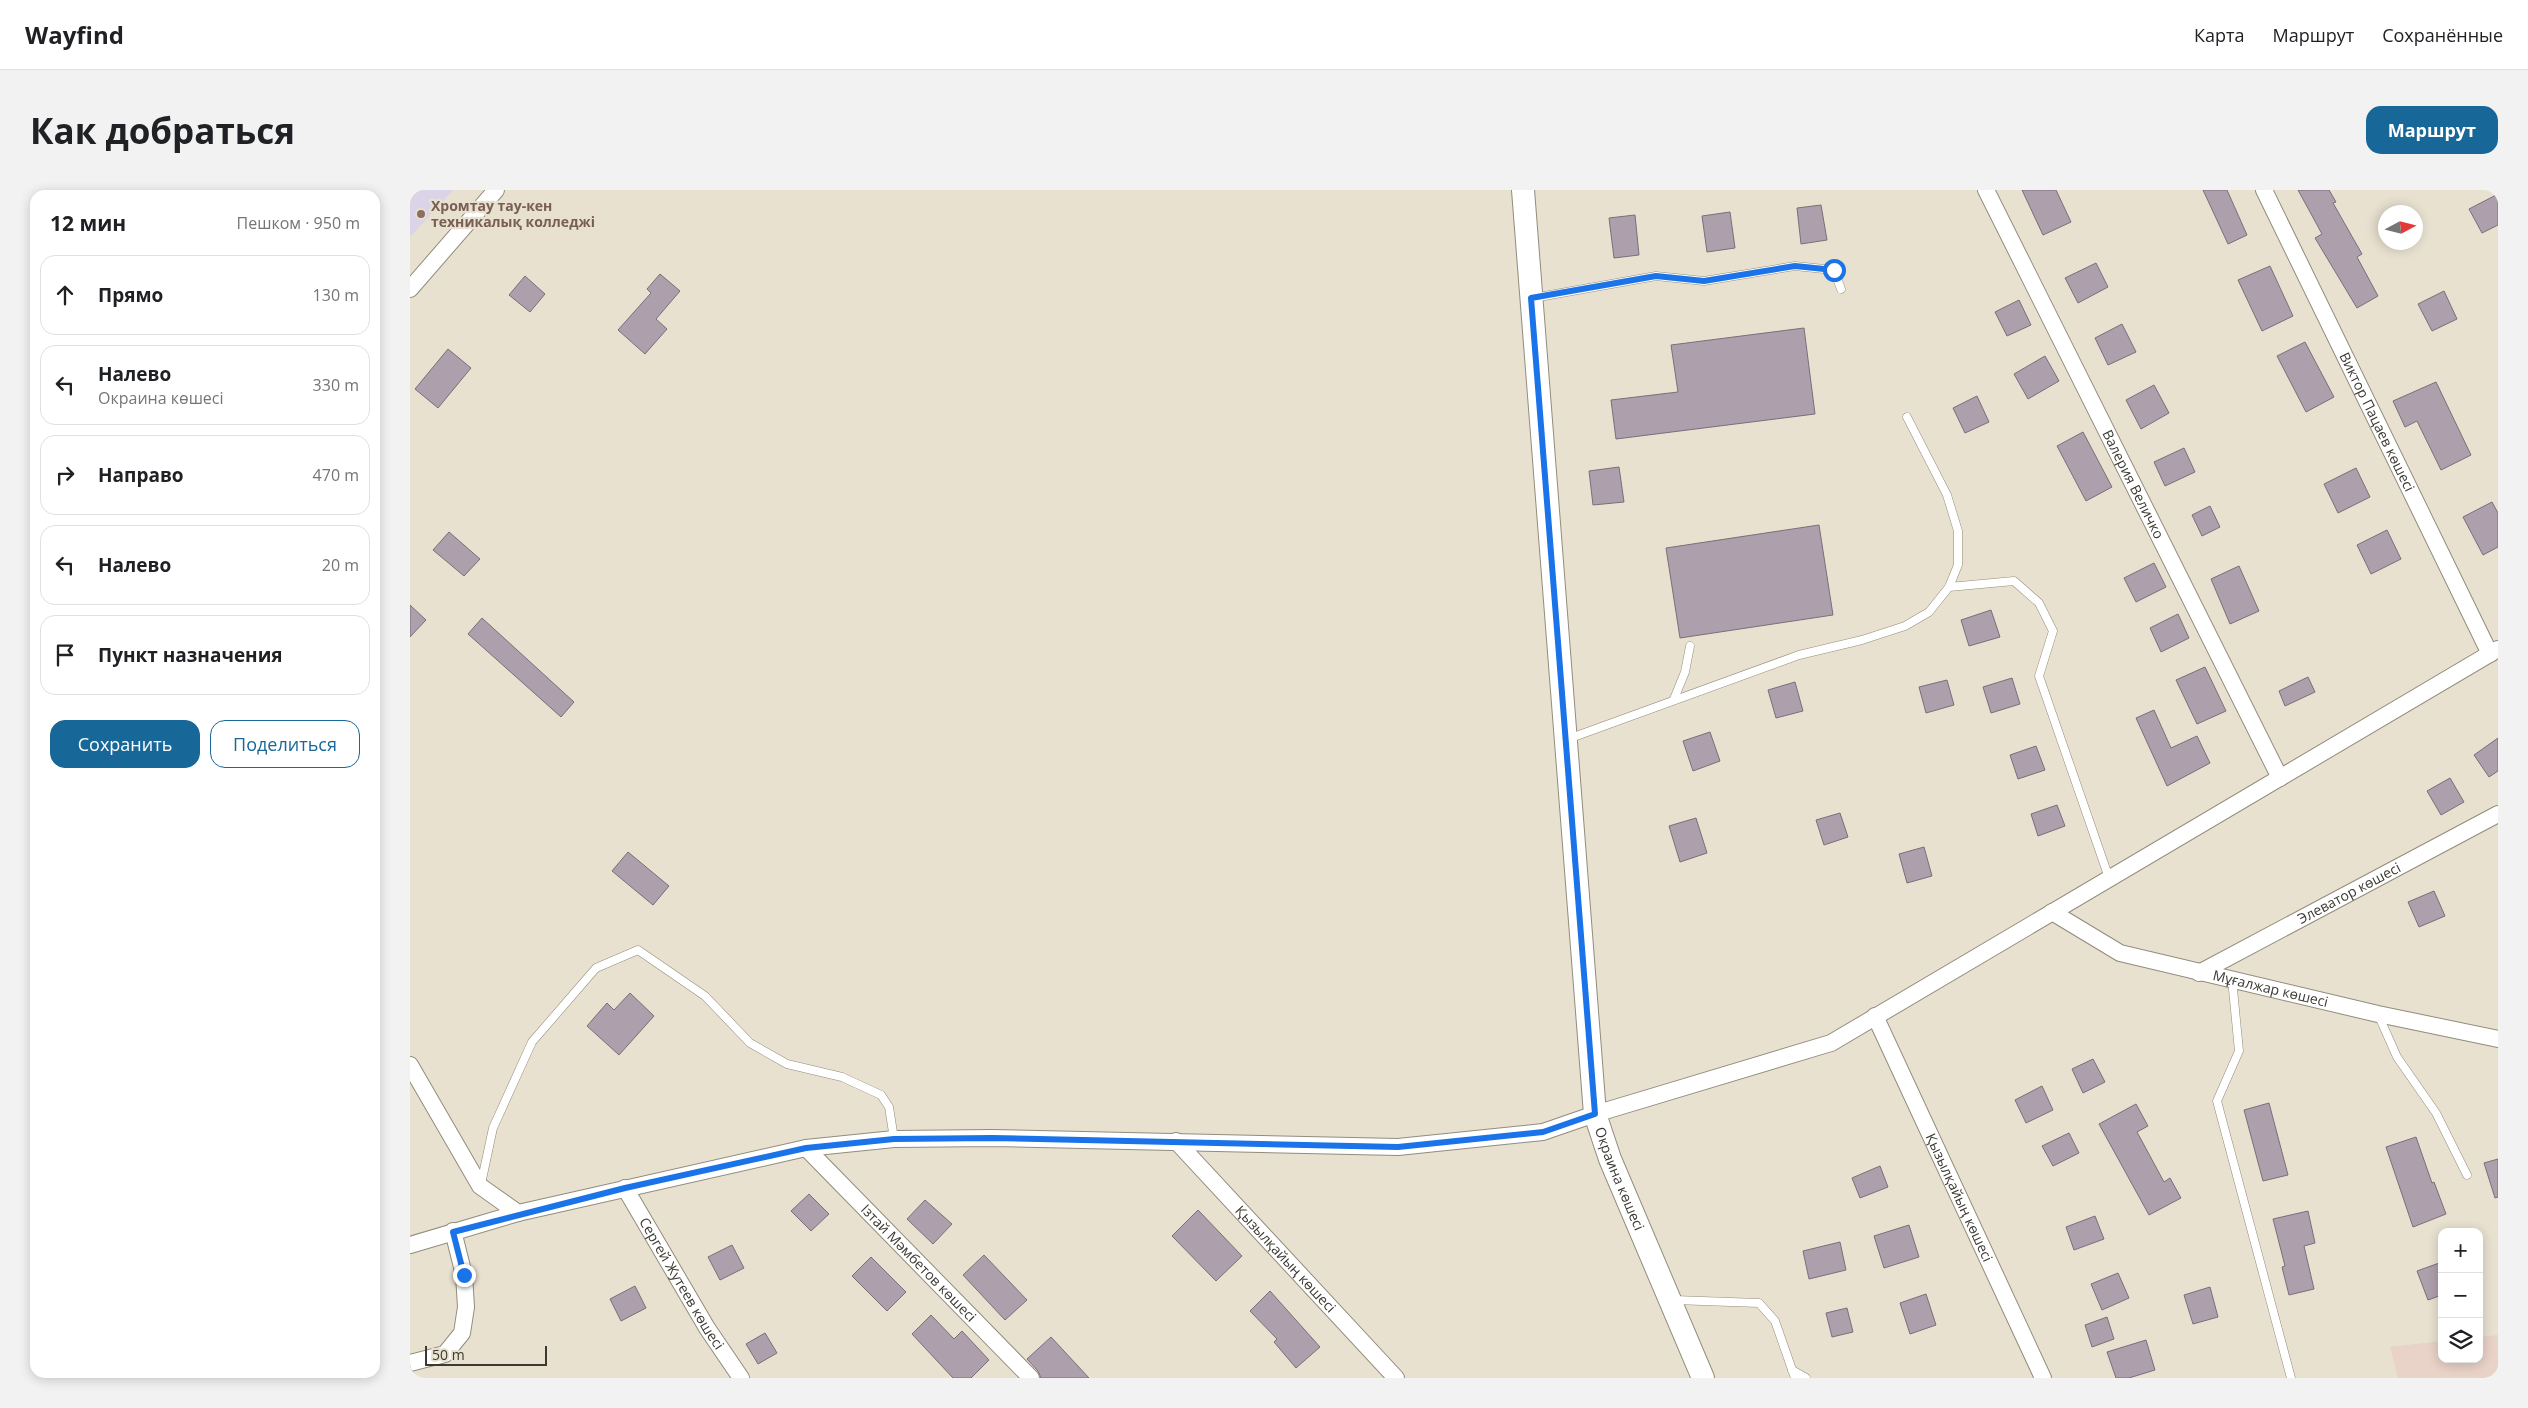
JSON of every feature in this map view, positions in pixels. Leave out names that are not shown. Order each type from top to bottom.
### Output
[{"type":"street","points":[[410,288],[496,190]]},
{"type":"street","name":"Окраина көшесі","points":[[1522,190],[1595,1114],[1610,1159],[1703,1378]]},
{"type":"street","name":"Валерия Величко","points":[[1986,190],[2280,778]]},
{"type":"street","name":"Виктор Пацаев көшесі","points":[[2264,190],[2494,651]]},
{"type":"street","points":[[410,1245],[518,1213],[806,1148],[894,1139],[992,1138],[1398,1147],[1543,1132],[1595,1114],[1831,1043],[2494,651]]},
{"type":"street","name":"Элеватор көшесі","points":[[2199,973],[2498,814]]},
{"type":"street","name":"Мұғалжар көшесі","points":[[2052,912],[2120,953],[2378,1014],[2498,1039]]},
{"type":"street","name":"Қызылқайың көшесі","points":[[1875,1016],[2043,1378]]},
{"type":"street","points":[[410,1065],[480,1186],[518,1213]]},
{"type":"street","name":"Қызылқайың көшесі","points":[[1176,1142],[1396,1378]]},
{"type":"street","name":"Ізтай Мәмбетов көшесі","points":[[806,1148],[1032,1378]]},
{"type":"street","name":"Сергей Жутеев көшесі","points":[[625,1188],[707,1328],[740,1378]]},
{"type":"street","points":[[410,1363],[445,1354],[462,1333],[466,1307],[464,1275],[453,1232]]},
{"type":"lane","points":[[1531,298],[1656,276],[1704,281],[1795,266],[1834,270],[1840,289]]},
{"type":"lane","points":[[1566,740],[1799,655],[1862,640],[1905,626],[1929,612],[1949,587],[1958,566],[1958,531],[1947,495],[1906,417]]},
{"type":"lane","points":[[1949,587],[2014,581],[2039,603],[2054,631],[2039,676],[2109,878]]},
{"type":"lane","points":[[1674,700],[1685,672],[1690,646]]},
{"type":"lane","points":[[480,1186],[492,1128],[532,1042],[596,968],[638,950],[705,996],[750,1043],[787,1064],[842,1077],[881,1095],[889,1107],[894,1139]]},
{"type":"lane","points":[[2232,979],[2239,1051],[2216,1101],[2291,1378]]},
{"type":"lane","points":[[2378,1014],[2397,1057],[2436,1113],[2467,1175]]},
{"type":"lane","points":[[1670,1300],[1759,1302],[1775,1321],[1795,1378]]},
{"type":"lane","points":[[1792,1370],[1806,1378]]},
{"type":"shaded area","name":"Хромтау тау-кен техникалық колледжі","points":[[410,190],[453,190],[410,237]]},
{"type":"shaded area","points":[[2498,1335],[2498,1378],[2398,1378],[2390,1347],[2438,1341],[2438,1363],[2483,1363],[2483,1337]]},
{"type":"building","points":[[2022,190],[2056,190],[2071,222],[2043,235]]},
{"type":"building","points":[[2203,190],[2227,190],[2247,235],[2228,244]]},
{"type":"building","points":[[2298,190],[2329,190],[2336,202],[2333,203],[2362,254],[2357,257],[2378,296],[2357,308],[2315,238],[2322,234]]},
{"type":"building","points":[[2498,194],[2498,225],[2482,233],[2469,209]]},
{"type":"building","points":[[1821,205],[1827,240],[1801,244],[1797,208]]},
{"type":"building","points":[[1730,212],[1735,248],[1707,252],[1702,216]]},
{"type":"building","points":[[1635,215],[1639,255],[1614,258],[1609,218]]},
{"type":"building","points":[[2096,263],[2108,287],[2078,303],[2065,278]]},
{"type":"building","points":[[2270,266],[2293,316],[2262,331],[2238,280]]},
{"type":"building","points":[[660,274],[680,291],[656,319],[667,329],[645,354],[618,330],[651,293],[647,289]]},
{"type":"building","points":[[525,276],[545,294],[530,312],[509,295]]},
{"type":"building","points":[[2444,291],[2457,319],[2432,331],[2418,304]]},
{"type":"building","points":[[2019,300],[2031,325],[2007,336],[1995,312]]},
{"type":"building","points":[[2122,324],[2136,352],[2108,365],[2095,338]]},
{"type":"building","points":[[1804,328],[1815,414],[1616,439],[1611,400],[1678,392],[1671,345]]},
{"type":"building","points":[[2305,342],[2334,397],[2306,412],[2277,356]]},
{"type":"building","points":[[448,349],[471,368],[438,408],[415,389]]},
{"type":"building","points":[[2045,356],[2059,381],[2028,399],[2014,374]]},
{"type":"building","points":[[2436,382],[2471,455],[2441,470],[2417,421],[2405,427],[2393,401]]},
{"type":"building","points":[[2154,385],[2169,413],[2141,429],[2126,400]]},
{"type":"building","points":[[1977,396],[1989,422],[1965,433],[1953,408]]},
{"type":"building","points":[[2083,432],[2112,487],[2086,501],[2057,446]]},
{"type":"building","points":[[2184,448],[2195,472],[2165,486],[2154,462]]},
{"type":"building","points":[[1619,467],[1624,502],[1593,505],[1589,471]]},
{"type":"building","points":[[2356,468],[2370,497],[2338,513],[2324,484]]},
{"type":"building","points":[[2492,502],[2498,513],[2498,547],[2483,555],[2463,517]]},
{"type":"building","points":[[2210,506],[2220,527],[2202,536],[2192,515]]},
{"type":"building","points":[[1819,525],[1833,615],[1680,638],[1666,548]]},
{"type":"building","points":[[2387,530],[2401,559],[2371,574],[2357,545]]},
{"type":"building","points":[[449,532],[480,559],[464,576],[433,550]]},
{"type":"building","points":[[2154,563],[2166,587],[2136,602],[2124,578]]},
{"type":"building","points":[[2239,566],[2259,611],[2230,624],[2211,579]]},
{"type":"building","points":[[410,605],[426,620],[410,637]]},
{"type":"building","points":[[1991,610],[2000,637],[1969,646],[1961,620]]},
{"type":"building","points":[[2178,614],[2189,638],[2161,652],[2150,628]]},
{"type":"building","points":[[482,618],[574,702],[561,717],[468,634]]},
{"type":"building","points":[[2205,667],[2226,711],[2197,724],[2176,680]]},
{"type":"building","points":[[2308,677],[2315,692],[2285,706],[2279,691]]},
{"type":"building","points":[[2012,678],[2020,704],[1991,713],[1983,687]]},
{"type":"building","points":[[1947,680],[1954,705],[1926,713],[1919,687]]},
{"type":"building","points":[[1795,682],[1803,711],[1776,718],[1768,690]]},
{"type":"building","points":[[2154,710],[2171,748],[2197,736],[2210,763],[2167,786],[2136,718]]},
{"type":"building","points":[[1710,732],[1720,761],[1693,771],[1683,741]]},
{"type":"building","points":[[2498,738],[2498,771],[2489,777],[2474,755]]},
{"type":"building","points":[[2036,746],[2045,770],[2018,779],[2010,755]]},
{"type":"building","points":[[2450,778],[2464,802],[2441,815],[2427,791]]},
{"type":"building","points":[[2057,805],[2065,826],[2038,836],[2031,814]]},
{"type":"building","points":[[1840,813],[1848,837],[1824,845],[1816,820]]},
{"type":"building","points":[[1696,818],[1707,853],[1680,862],[1669,826]]},
{"type":"building","points":[[1924,847],[1932,876],[1907,883],[1899,854]]},
{"type":"building","points":[[628,852],[669,886],[653,905],[612,871]]},
{"type":"building","points":[[2434,891],[2445,916],[2419,927],[2408,902]]},
{"type":"building","points":[[630,993],[654,1016],[619,1055],[587,1026],[607,1003],[614,1010]]},
{"type":"building","points":[[2093,1059],[2105,1082],[2083,1093],[2072,1069]]},
{"type":"building","points":[[2042,1086],[2053,1110],[2026,1123],[2015,1100]]},
{"type":"building","points":[[2269,1103],[2288,1175],[2263,1181],[2244,1110]]},
{"type":"building","points":[[2136,1104],[2148,1126],[2137,1132],[2164,1182],[2170,1178],[2181,1198],[2149,1215],[2099,1124]]},
{"type":"building","points":[[2069,1133],[2079,1153],[2053,1166],[2042,1146]]},
{"type":"building","points":[[2416,1137],[2432,1183],[2434,1182],[2446,1214],[2413,1227],[2386,1147]]},
{"type":"building","points":[[2498,1159],[2498,1197],[2495,1198],[2484,1163]]},
{"type":"building","points":[[1880,1166],[1888,1187],[1860,1198],[1852,1178]]},
{"type":"building","points":[[809,1194],[829,1214],[811,1231],[791,1211]]},
{"type":"building","points":[[925,1200],[952,1224],[933,1244],[907,1219]]},
{"type":"building","points":[[1198,1210],[1242,1256],[1216,1281],[1172,1236]]},
{"type":"building","points":[[2308,1211],[2315,1243],[2304,1246],[2314,1289],[2289,1295],[2282,1267],[2285,1266],[2273,1219]]},
{"type":"building","points":[[2095,1216],[2104,1239],[2074,1250],[2066,1227]]},
{"type":"building","points":[[1909,1225],[1919,1257],[1884,1268],[1874,1236]]},
{"type":"building","points":[[1840,1242],[1846,1270],[1809,1279],[1803,1251]]},
{"type":"building","points":[[732,1245],[744,1268],[720,1280],[708,1257]]},
{"type":"building","points":[[984,1255],[1027,1300],[1005,1320],[963,1275]]},
{"type":"building","points":[[871,1257],[906,1292],[887,1311],[852,1276]]},
{"type":"building","points":[[2438,1263],[2438,1296],[2428,1300],[2417,1271]]},
{"type":"building","points":[[2118,1273],[2129,1298],[2102,1310],[2091,1284]]},
{"type":"building","points":[[635,1286],[646,1308],[621,1321],[610,1299]]},
{"type":"building","points":[[2210,1287],[2218,1317],[2193,1324],[2184,1295]]},
{"type":"building","points":[[1270,1291],[1320,1347],[1296,1368],[1274,1342],[1277,1339],[1250,1311]]},
{"type":"building","points":[[1926,1294],[1936,1325],[1910,1334],[1900,1303]]},
{"type":"building","points":[[1847,1308],[1853,1332],[1832,1337],[1826,1313]]},
{"type":"building","points":[[931,1315],[954,1339],[962,1331],[989,1360],[971,1378],[953,1378],[912,1334]]},
{"type":"building","points":[[2107,1317],[2114,1339],[2092,1347],[2085,1325]]},
{"type":"building","points":[[765,1333],[777,1353],[758,1364],[746,1344]]},
{"type":"building","points":[[1051,1337],[1089,1378],[1041,1378],[1038,1371],[1027,1359]]},
{"type":"building","points":[[2146,1340],[2155,1370],[2129,1378],[2116,1378],[2107,1352]]},
{"type":"place","name":"Хромтау тау-кен техникалық колледжі","points":[[421,214]]},
{"type":"route","points":[[464,1275],[453,1232],[518,1213],[806,1148],[894,1139],[992,1138],[1398,1147],[1543,1132],[1595,1114],[1531,298],[1656,276],[1704,281],[1795,266],[1834,270]]}]
